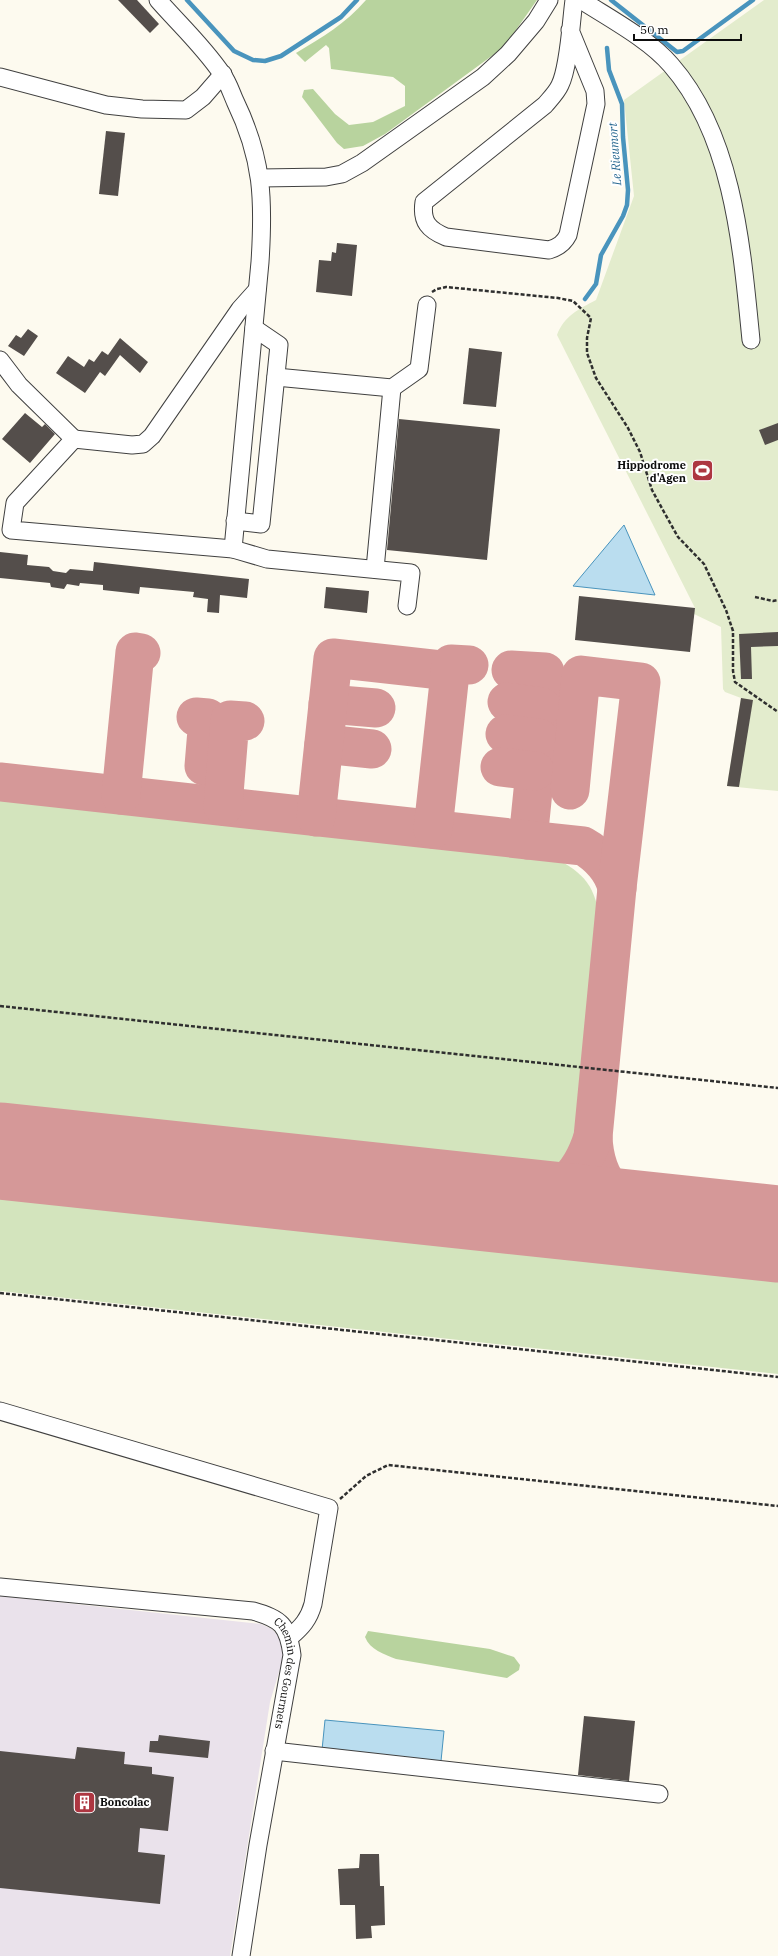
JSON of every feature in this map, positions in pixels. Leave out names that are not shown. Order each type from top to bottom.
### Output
[{"type":"street","points":[[158,0],[223,74],[245,122],[254,148],[260,178],[263,219],[254,328],[232,549]]},
{"type":"street","points":[[260,178],[326,177],[342,174],[362,163],[483,77],[508,54],[536,21],[549,0]]},
{"type":"street","points":[[570,30],[595,91],[596,104],[568,235],[565,242],[557,248],[549,250],[446,237],[433,231],[426,223],[423,210],[424,202],[545,105],[560,87],[564,76],[570,30],[574,0]]},
{"type":"street","points":[[581,0],[622,26],[671,64],[689,88],[708,123],[723,166],[735,215],[745,276],[751,340]]},
{"type":"street","points":[[0,77],[106,105],[142,109],[186,110],[203,97],[223,74]]},
{"type":"street","points":[[0,360],[19,385],[74,439],[132,445],[143,444],[152,436],[240,309],[257,290]]},
{"type":"street","points":[[276,377],[392,388],[420,369],[427,305]]},
{"type":"street","points":[[235,521],[261,524],[276,377],[279,345],[254,328]]},
{"type":"street","points":[[375,569],[392,388]]},
{"type":"street","points":[[74,439],[16,503],[11,530],[232,549],[267,559],[411,573],[407,606]]},
{"type":"street","points":[[240,472],[266,475]]},
{"type":"street","points":[[0,1411],[329,1508],[314,1604],[304,1625],[290,1637]]},
{"type":"street","name":"Chemin des Gourmets","points":[[0,1587],[253,1612],[272,1616],[283,1626],[290,1637],[292,1655],[274,1751],[241,1956]]},
{"type":"street","points":[[274,1751],[659,1794]]},
{"type":"path","points":[[427,305],[432,292],[437,288],[446,287],[558,298],[573,301],[591,318],[586,345],[587,353],[596,378],[628,428],[640,452],[652,490],[678,537],[704,564],[726,610],[733,631],[733,671],[735,682],[778,712]]},
{"type":"path","points":[[755,597],[773,601],[778,600]]},
{"type":"path","points":[[0,1006],[778,1088]]},
{"type":"path","points":[[0,1293],[778,1377]]},
{"type":"path","points":[[329,1508],[366,1476],[388,1465],[778,1506]]},
{"type":"shaded area","points":[[0,1596],[261,1624],[272,1629],[280,1638],[285,1652],[270,1702],[230,1956],[0,1956]]},
{"type":"green space","points":[[366,0],[537,0],[504,47],[385,134],[363,146],[344,149],[337,143],[302,97],[304,90],[313,89],[335,114],[349,125],[373,122],[405,106],[405,86],[393,77],[331,69],[329,48],[326,45],[305,62],[296,53],[342,23]]},
{"type":"green space","name":"Hippodrome d'Agen","points":[[764,0],[778,0],[778,791],[727,786],[741,698],[725,692],[723,689],[721,627],[694,614],[695,608],[557,335],[560,328],[568,318],[578,310],[596,300],[634,196],[624,100]]},
{"type":"green space","points":[[0,798],[553,857],[564,863],[581,875],[587,882],[595,900],[600,923],[578,1130],[572,1147],[562,1161],[555,1166],[548,1170],[530,1175],[0,1118]]},
{"type":"green space","points":[[0,1182],[778,1267],[778,1374],[0,1291]]},
{"type":"green space","points":[[368,1631],[490,1649],[514,1657],[520,1665],[519,1670],[507,1678],[396,1659],[378,1651],[370,1645],[365,1637]]},
{"type":"water","points":[[624,525],[655,595],[573,586]]},
{"type":"water","points":[[325,1720],[444,1731],[441,1761],[322,1750]]},
{"type":"building","points":[[118,0],[137,0],[159,24],[150,33]]},
{"type":"building","points":[[106,131],[125,133],[118,196],[99,194]]},
{"type":"building","points":[[337,243],[357,245],[352,296],[316,292],[319,260],[331,261],[332,252],[336,253]]},
{"type":"building","points":[[28,329],[38,336],[24,356],[8,346],[16,335],[21,338]]},
{"type":"building","points":[[120,338],[148,362],[140,373],[120,355],[105,376],[100,372],[85,393],[56,373],[68,356],[84,367],[89,359],[94,362],[102,351],[108,355]]},
{"type":"building","points":[[469,348],[502,352],[496,407],[463,404]]},
{"type":"building","points":[[25,413],[42,427],[45,424],[55,434],[30,463],[2,439]]},
{"type":"building","points":[[399,419],[500,429],[487,560],[387,550]]},
{"type":"building","points":[[778,423],[778,440],[765,445],[759,430]]},
{"type":"building","points":[[0,552],[28,555],[27,565],[49,567],[53,571],[66,573],[70,569],[93,571],[94,562],[249,579],[247,598],[220,595],[219,613],[207,612],[208,599],[193,597],[194,592],[140,587],[139,594],[103,590],[103,585],[80,583],[79,586],[67,584],[64,589],[51,587],[50,583],[0,578]]},
{"type":"building","points":[[326,587],[369,591],[367,613],[324,608]]},
{"type":"building","points":[[579,596],[695,608],[690,652],[575,640]]},
{"type":"building","points":[[778,632],[778,646],[751,647],[752,679],[741,679],[739,634]]},
{"type":"building","points":[[741,698],[753,700],[739,787],[727,786]]},
{"type":"building","points":[[584,1716],[635,1721],[629,1781],[578,1775]]},
{"type":"building","points":[[159,1735],[210,1741],[208,1758],[149,1752],[150,1741],[158,1741]]},
{"type":"building","name":"Boncolac","points":[[77,1747],[125,1752],[124,1764],[152,1767],[152,1774],[174,1777],[168,1831],[140,1828],[138,1852],[165,1855],[160,1904],[0,1888],[0,1751],[75,1759]]},
{"type":"building","points":[[360,1854],[379,1854],[380,1886],[384,1886],[385,1925],[371,1926],[372,1938],[356,1939],[355,1905],[340,1905],[338,1869],[359,1868]]},
{"type":"waterway","name":"Le Rieumort","points":[[187,0],[234,51],[253,60],[265,61],[281,56],[341,17],[357,0]]},
{"type":"waterway","points":[[611,0],[677,52],[683,51],[753,0]]},
{"type":"waterway","name":"Le Rieumort","points":[[585,299],[596,284],[601,255],[623,216],[627,205],[628,190],[623,137],[622,104],[609,70],[607,48]]},
{"type":"taxiway","points":[[121,795],[135,652],[141,653]]},
{"type":"taxiway","points":[[316,817],[333,658],[450,671]]},
{"type":"taxiway","points":[[433,829],[451,664],[469,665]]},
{"type":"taxiway","points":[[511,670],[545,672],[528,840]]},
{"type":"taxiway","points":[[512,1206],[541,1197],[564,1185],[581,1165],[593,1137],[617,888],[641,682],[581,675],[570,790]]},
{"type":"taxiway","points":[[507,702],[542,707]]},
{"type":"taxiway","points":[[328,704],[376,708]]},
{"type":"taxiway","points":[[196,717],[208,718],[204,766]]},
{"type":"taxiway","points":[[223,806],[230,720],[245,721]]},
{"type":"taxiway","points":[[505,734],[539,738]]},
{"type":"taxiway","points":[[324,744],[372,749]]},
{"type":"taxiway","points":[[500,767],[535,771]]},
{"type":"taxiway","points":[[0,782],[583,846],[600,858],[609,869],[617,888]]},
{"type":"taxiway","points":[[593,1137],[599,1169],[605,1182],[614,1193],[624,1202],[636,1209],[666,1222]]},
{"type":"runway","points":[[0,1151],[778,1234]]},
{"type":"place","name":"Hippodrome d'Agen","points":[[702,471]]},
{"type":"place","name":"Boncolac","points":[[85,1802]]}]
